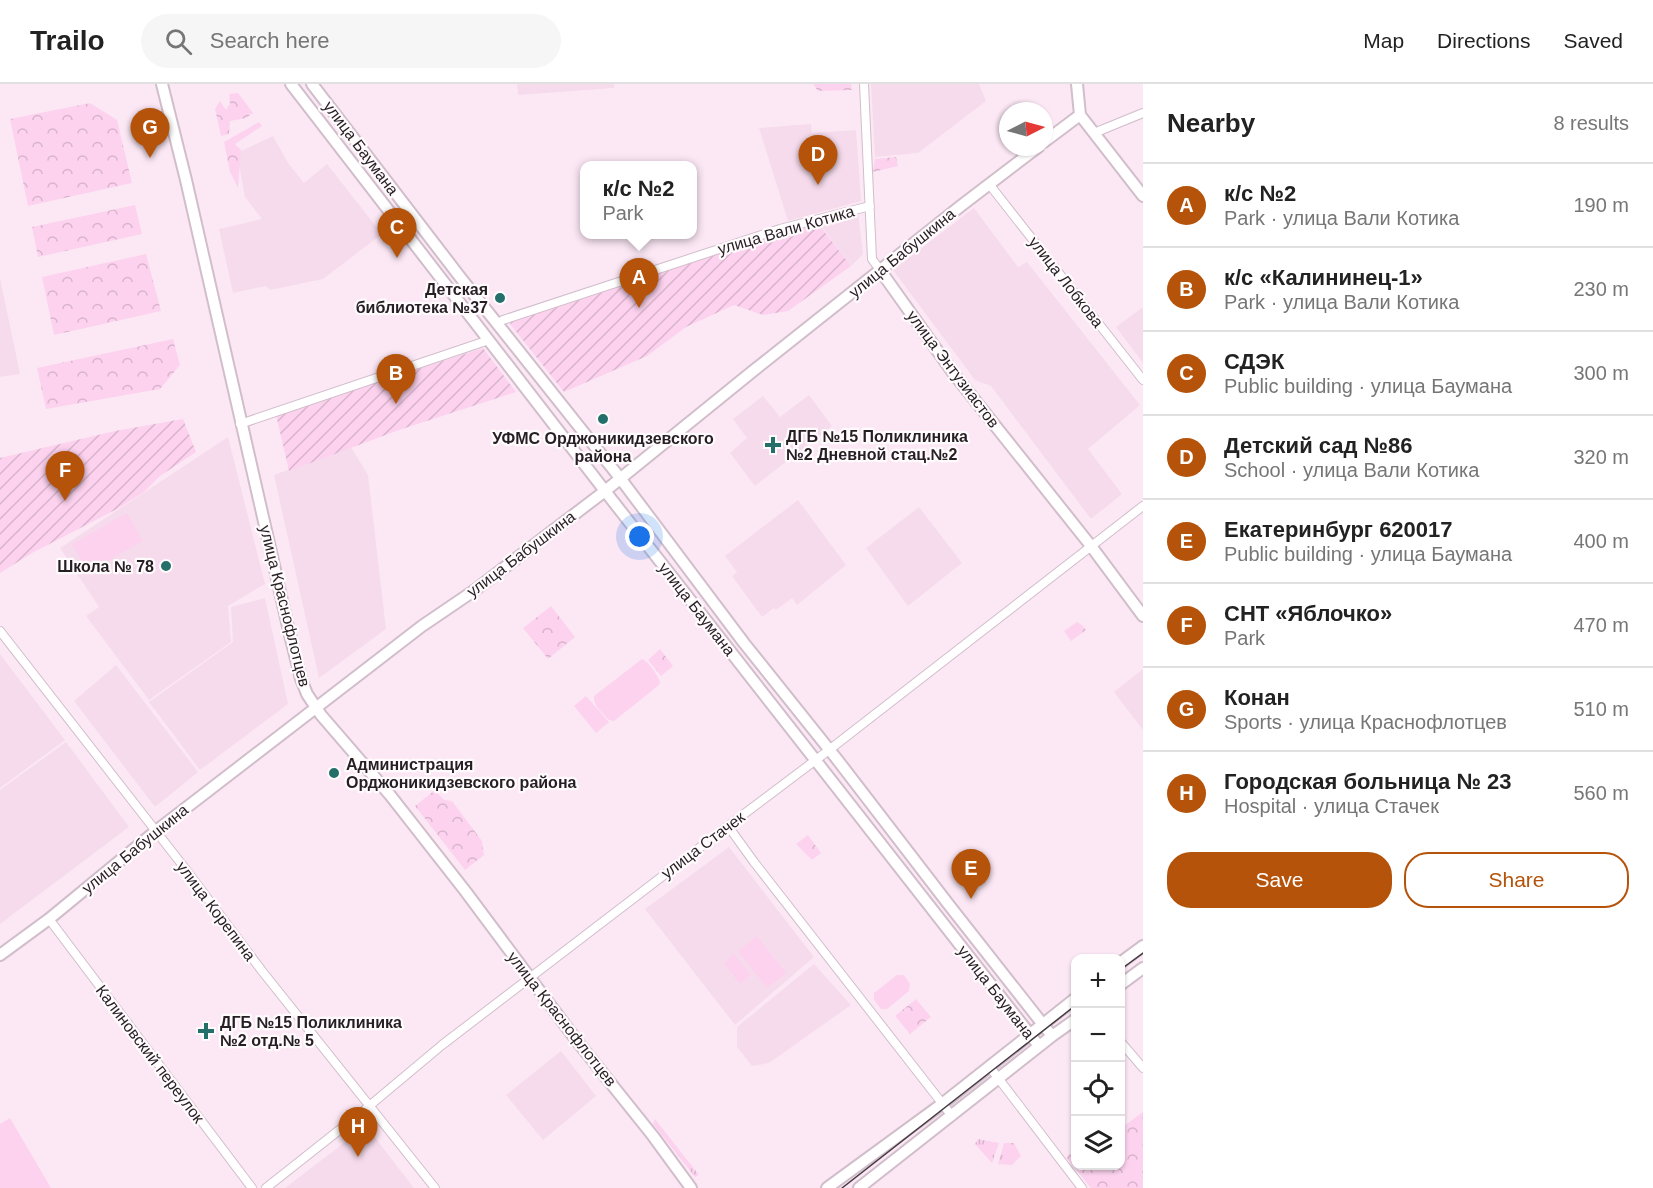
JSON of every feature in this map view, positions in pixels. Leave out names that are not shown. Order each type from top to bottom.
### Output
[{"type":"street","name":"улица Краснофлотцев","points":[[162,84],[240,424],[301,679],[307,694],[466,892],[691,1188]]},
{"type":"street","name":"улица Баумана","points":[[291,84],[605,491],[1039,1046]]},
{"type":"street","name":"улица Баумана","points":[[312,84],[497,324],[620,478],[744,643],[1052,1036]]},
{"type":"street","name":"улица Энтузиастов","points":[[864,84],[873,259],[954,374],[1091,546],[1143,616]]},
{"type":"street","points":[[1077,84],[1080,115],[1143,196]]},
{"type":"street","points":[[1094,133],[1143,113]]},
{"type":"street","points":[[1053,135],[1080,115]]},
{"type":"street","name":"улица Бабушкина","points":[[0,956],[156,831],[422,626],[475,590],[605,491],[672,435],[1026,156]]},
{"type":"street","name":"улица Лобкова","points":[[988,184],[1143,380]]},
{"type":"street","name":"улица Вали Котика","points":[[497,324],[503,320],[780,229],[870,206]]},
{"type":"street","points":[[240,424],[489,340]]},
{"type":"street","name":"улица Стачек","points":[[266,1188],[442,1045],[816,760],[1143,506]]},
{"type":"street","name":"улица Корепина","points":[[0,631],[262,971],[435,1188]]},
{"type":"street","points":[[728,826],[753,862],[952,1116]]},
{"type":"street","name":"Калиновский переулок","points":[[49,919],[252,1188]]},
{"type":"street","points":[[1125,959],[1143,946]]},
{"type":"street","points":[[1125,981],[1143,968]]},
{"type":"street","points":[[827,1188],[942,1104],[1071,1002]]},
{"type":"street","points":[[860,1188],[1071,1023]]},
{"type":"street","points":[[1125,1047],[1143,1068]]},
{"type":"street","points":[[989,1066],[1082,1188]]},
{"type":"shaded area","points":[[517,84],[614,84],[614,88],[518,95]]},
{"type":"shaded area","points":[[871,84],[979,84],[986,101],[918,153],[875,157]]},
{"type":"shaded area","points":[[811,124],[812,133],[856,130],[861,201],[788,221],[759,128]]},
{"type":"shaded area","points":[[273,136],[288,163],[304,183],[327,164],[382,234],[323,279],[270,290],[266,286],[233,293],[219,229],[262,219],[245,197],[237,153]]},
{"type":"shaded area","points":[[974,208],[1018,267],[1027,262],[1140,405],[1088,449],[1122,494],[1091,519],[991,386],[975,380],[893,270]]},
{"type":"shaded area","points":[[858,212],[863,254],[851,266],[818,222]]},
{"type":"shaded area","points":[[0,278],[20,374],[0,377]]},
{"type":"shaded area","points":[[1143,307],[1143,363],[1116,327]]},
{"type":"shaded area","name":"ДГБ №15 Поликлиника №2 Дневной стац.№2","points":[[809,395],[832,426],[755,486],[730,453],[747,438],[733,419],[763,396],[780,417]]},
{"type":"shaded area","name":"Школа № 78","points":[[228,437],[265,584],[228,606],[231,642],[149,700],[86,616],[99,607],[60,548]]},
{"type":"shaded area","points":[[351,447],[368,475],[386,629],[319,678],[274,475]]},
{"type":"shaded area","points":[[798,500],[846,565],[797,605],[792,598],[762,617],[732,576],[737,572],[725,556]]},
{"type":"shaded area","points":[[919,507],[962,563],[908,606],[866,548]]},
{"type":"shaded area","points":[[265,598],[288,704],[200,770],[149,702],[233,642],[231,607]]},
{"type":"shaded area","points":[[0,654],[65,740],[0,788]]},
{"type":"shaded area","points":[[116,665],[198,772],[155,807],[74,701]]},
{"type":"shaded area","points":[[1143,669],[1143,730],[1114,692]]},
{"type":"shaded area","points":[[66,742],[129,827],[0,924],[0,790]]},
{"type":"shaded area","points":[[729,847],[814,957],[735,1025],[645,909]]},
{"type":"shaded area","points":[[814,964],[851,1005],[769,1063],[752,1066],[737,1047],[737,1027]]},
{"type":"shaded area","points":[[561,1051],[596,1096],[543,1140],[506,1095]]},
{"type":"shaded area","points":[[366,1126],[414,1188],[285,1188]]},
{"type":"green space","points":[[813,84],[851,84],[852,90],[818,91]]},
{"type":"green space","points":[[238,93],[253,113],[246,118],[230,121],[229,134],[221,136],[215,109],[220,101],[226,110],[230,104],[229,94]]},
{"type":"green space","points":[[90,103],[117,120],[132,183],[28,206],[10,119]]},
{"type":"green space","points":[[259,122],[262,126],[235,144],[241,150],[238,187],[230,172],[224,142]]},
{"type":"green space","points":[[896,157],[898,166],[873,172],[875,159]]},
{"type":"green space","points":[[135,205],[142,234],[38,257],[32,227]]},
{"type":"green space","points":[[817,222],[851,266],[788,311],[763,315],[734,305],[686,327],[647,356],[564,392],[510,324],[512,321]]},
{"type":"green space","points":[[146,254],[161,311],[54,335],[42,277]]},
{"type":"green space","points":[[173,339],[180,365],[160,389],[46,409],[37,368]]},
{"type":"green space","points":[[483,348],[516,392],[399,430],[289,471],[276,415]]},
{"type":"green space","points":[[183,419],[196,452],[160,476],[144,492],[117,509],[32,553],[0,573],[0,458],[115,431]]},
{"type":"green space","points":[[127,513],[143,541],[88,572],[72,544]]},
{"type":"green space","points":[[551,606],[575,637],[548,659],[523,628]]},
{"type":"green space","points":[[1077,622],[1086,630],[1071,641],[1064,631]]},
{"type":"green space","points":[[660,649],[673,666],[661,676],[648,660]]},
{"type":"green space","points":[[642,659],[655,672],[660,682],[659,685],[614,721],[609,720],[597,706],[594,696]]},
{"type":"green space","points":[[586,696],[609,722],[596,733],[574,706]]},
{"type":"green space","points":[[435,790],[444,800],[452,801],[482,841],[484,855],[465,870],[415,806]]},
{"type":"green space","points":[[808,835],[821,853],[812,860],[796,844]]},
{"type":"green space","points":[[757,936],[786,973],[767,988],[738,951]]},
{"type":"green space","points":[[734,954],[751,975],[740,984],[724,963]]},
{"type":"green space","points":[[897,975],[904,975],[910,984],[909,991],[887,1009],[881,1009],[874,1000],[874,993]]},
{"type":"green space","points":[[916,999],[931,1017],[910,1034],[895,1016]]},
{"type":"green space","points":[[1143,1112],[1143,1188],[1091,1188],[1076,1170],[1125,1170],[1125,1125]]},
{"type":"green space","points":[[10,1118],[51,1188],[0,1188],[0,1124]]},
{"type":"green space","points":[[655,1119],[699,1175],[695,1177],[653,1124]]},
{"type":"green space","points":[[978,1139],[999,1143],[992,1163],[975,1144]]},
{"type":"green space","points":[[1004,1143],[1014,1143],[1021,1156],[1012,1165],[998,1164]]},
{"type":"green space","points":[[1071,1153],[1071,1163],[1066,1157]]},
{"type":"tram line","points":[[1125,966],[1143,953]]},
{"type":"tram line","points":[[842,1188],[1072,1008]]},
{"type":"place","name":"Конан","points":[[150,158]]},
{"type":"place","name":"Детский сад №86","points":[[818,185]]},
{"type":"place","name":"СДЭК","points":[[397,258]]},
{"type":"place","name":"Детская библиотека №37","points":[[500,298]]},
{"type":"place","name":"к/с №2","points":[[639,308]]},
{"type":"place","name":"к/с «Калининец-1»","points":[[396,404]]},
{"type":"place","name":"УФМС Орджоникидзевского района","points":[[603,419]]},
{"type":"place","name":"ДГБ №15 Поликлиника №2 Дневной стац.№2","points":[[773,445]]},
{"type":"place","name":"СНТ «Яблочко»","points":[[65,501]]},
{"type":"place","name":"Школа № 78","points":[[166,566]]},
{"type":"place","name":"Администрация Орджоникидзевского района","points":[[334,773]]},
{"type":"place","name":"Екатеринбург 620017","points":[[971,899]]},
{"type":"place","name":"ДГБ №15 Поликлиника №2 отд.№ 5","points":[[206,1031]]},
{"type":"place","name":"Городская больница № 23","points":[[358,1157]]}]
